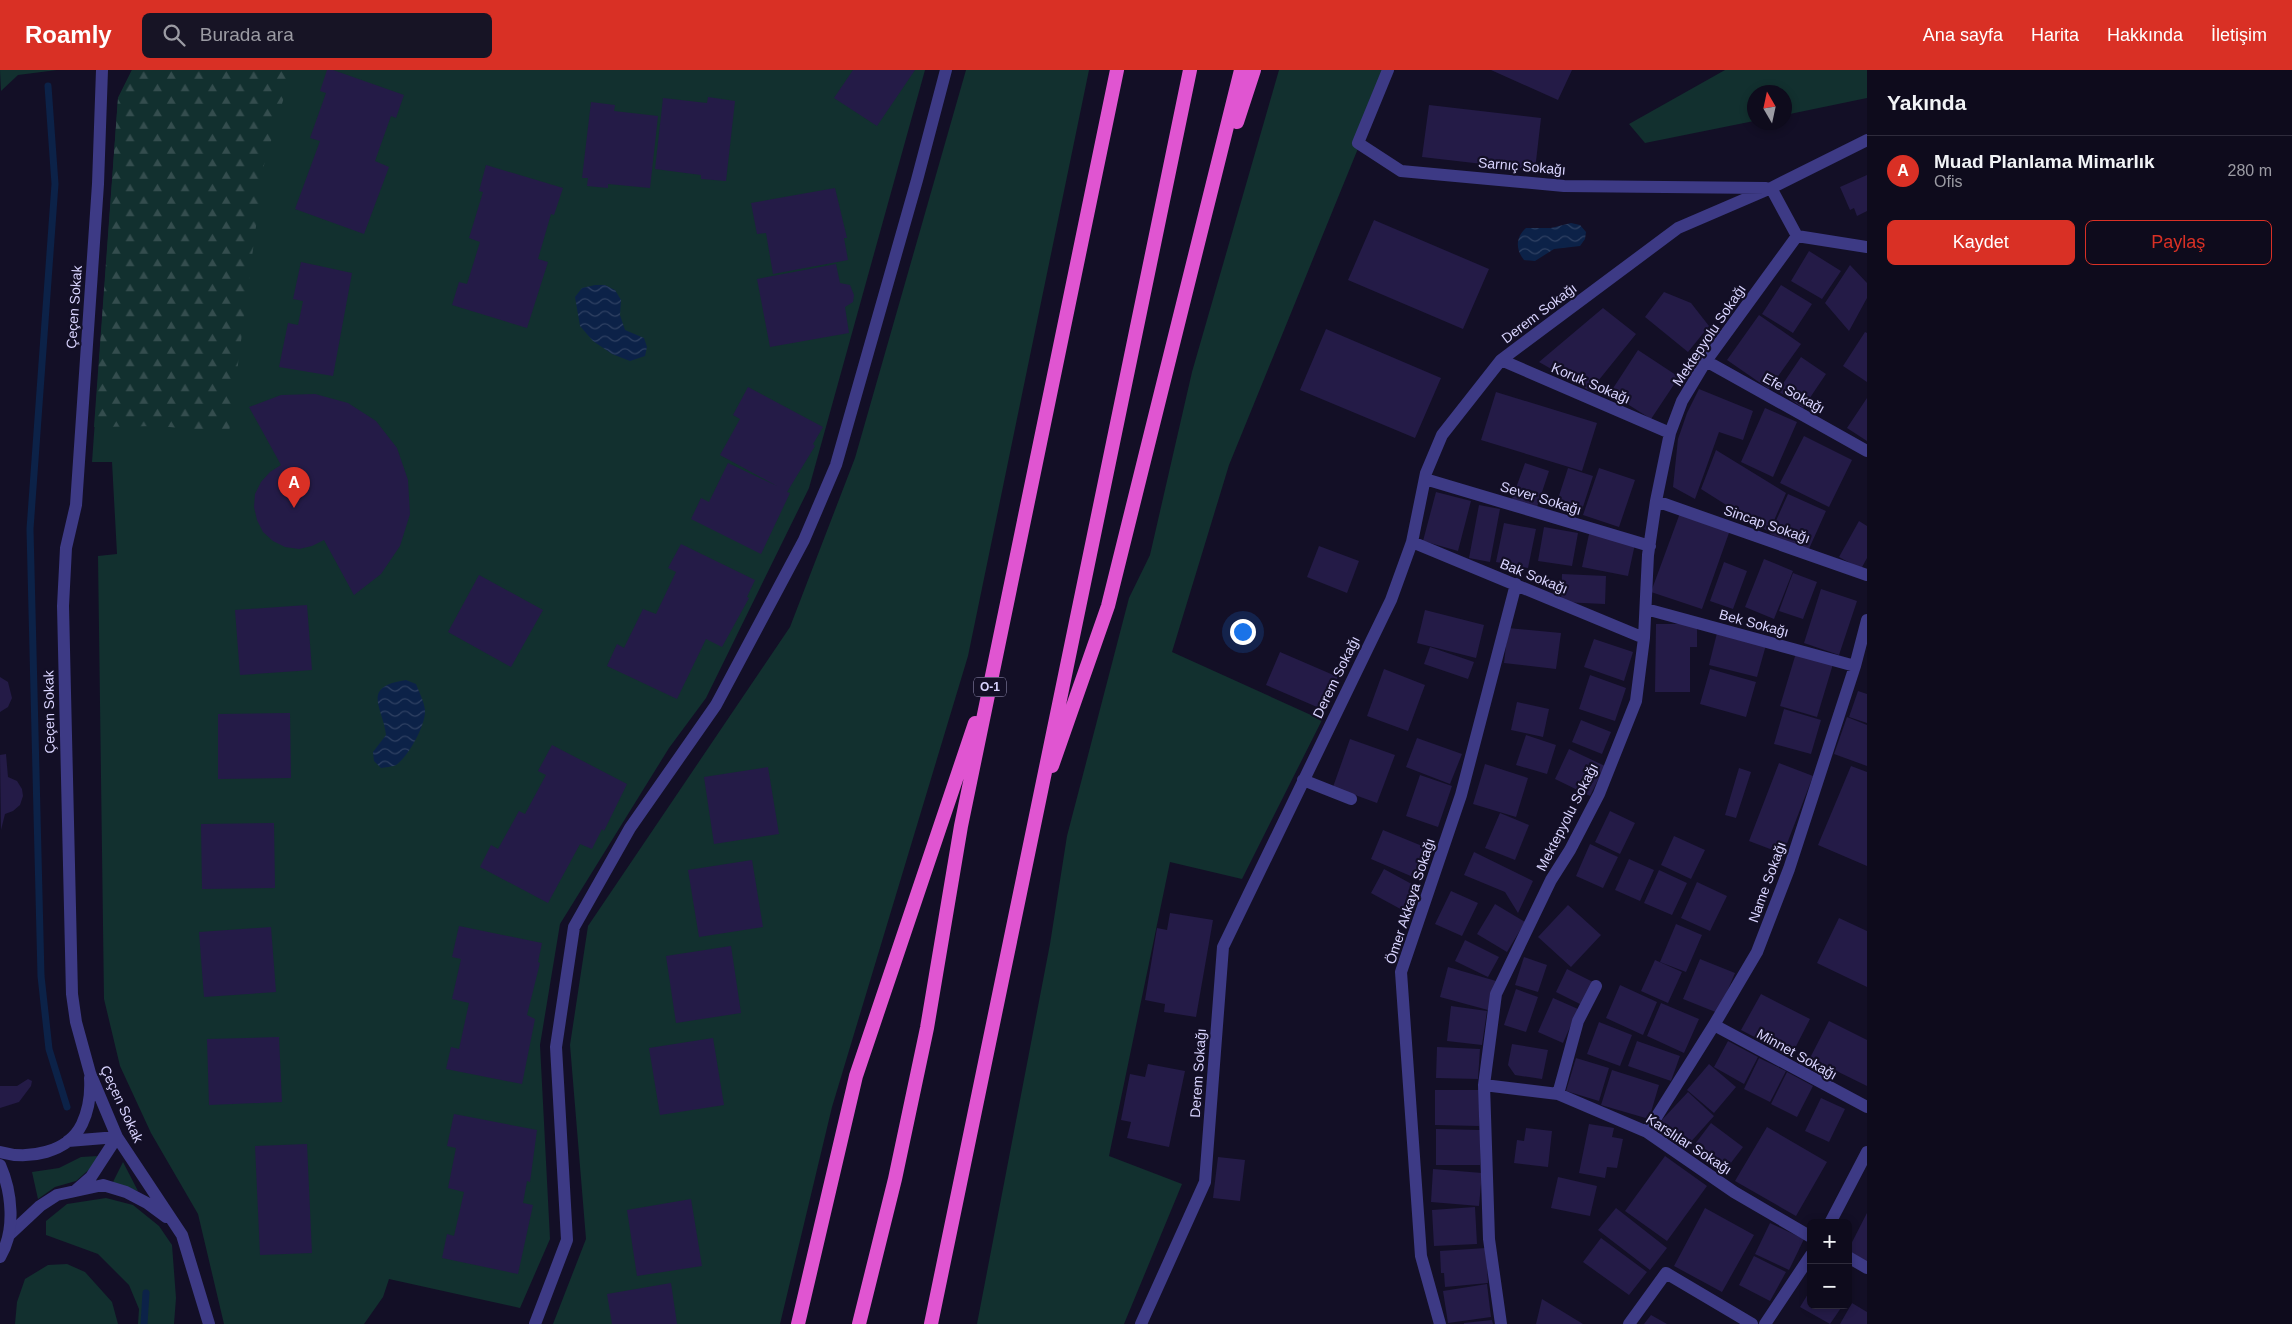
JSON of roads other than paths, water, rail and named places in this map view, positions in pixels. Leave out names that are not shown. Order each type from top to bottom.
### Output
[{"type":"highway","name":"O-1","points":[[859,1324],[895,1179],[927,1028],[961,826],[1118,70]]},
{"type":"highway","points":[[931,1324],[1190,70]]},
{"type":"highway","points":[[1034,818],[1108,606],[1241,70]]},
{"type":"highway","points":[[1207,210],[1254,70]]},
{"type":"highway","points":[[798,1324],[856,1076],[995,663]]},
{"type":"highway","points":[[936,1324],[938,1292]]},
{"type":"street","name":"Çeçen Sokak","points":[[102,70],[98,184],[76,495],[66,548],[62,606],[72,994],[76,1022],[90,1073],[118,1136],[182,1235],[209,1324]]},
{"type":"street","points":[[535,1324],[567,1240],[556,1047],[574,928],[630,828],[716,705],[804,540],[836,465],[917,180],[946,70]]},
{"type":"street","name":"Sarnıç Sokağı","points":[[1388,70],[1358,143],[1401,170],[1564,186],[1771,188]]},
{"type":"street","name":"Derem Sokağı","points":[[1141,1324],[1205,1182],[1223,947],[1390,600],[1412,542],[1425,479],[1442,435],[1501,360],[1678,228],[1771,188],[1867,140]]},
{"type":"street","points":[[1771,188],[1797,236],[1867,247]]},
{"type":"street","name":"Mektepyolu Sokağı","points":[[1501,1324],[1488,1239],[1484,1085],[1496,994],[1551,880],[1570,850],[1599,794],[1636,701],[1644,638],[1650,546],[1656,501],[1670,433],[1682,401],[1706,361],[1797,236]]},
{"type":"street","name":"Koruk Sokağı","points":[[1501,360],[1670,433]]},
{"type":"street","name":"Efe Sokağı","points":[[1706,361],[1867,451]]},
{"type":"street","name":"Sever Sokağı","points":[[1425,479],[1650,546]]},
{"type":"street","name":"Sincap Sokağı","points":[[1656,501],[1867,575]]},
{"type":"street","name":"Bak Sokağı","points":[[1412,542],[1644,638]]},
{"type":"street","name":"Ömer Akkaya Sokağı","points":[[1440,1324],[1421,1256],[1401,972],[1461,795],[1516,584]]},
{"type":"street","name":"Bek Sokağı","points":[[1646,609],[1855,666]]},
{"type":"street","name":"Name Sokağı","points":[[1647,1132],[1757,952],[1789,869],[1855,666],[1867,620]]},
{"type":"street","points":[[1303,780],[1351,799]]},
{"type":"street","points":[[1558,1094],[1578,1021],[1596,986]]},
{"type":"street","name":"Minnet Sokağı","points":[[1714,1025],[1867,1107]]},
{"type":"street","points":[[68,1141],[81,1126],[88,1108],[90,1073]]},
{"type":"street","name":"Karslılar Sokağı","points":[[1484,1085],[1558,1094],[1647,1132],[1734,1192],[1807,1235]]},
{"type":"street","points":[[0,1152],[28,1156],[46,1152],[68,1141],[118,1136]]},
{"type":"street","points":[[75,1191],[91,1177],[118,1136]]},
{"type":"street","points":[[1832,1219],[1867,1152]]},
{"type":"street","points":[[0,1165],[7,1188],[10,1234],[7,1246],[0,1257]]},
{"type":"street","points":[[10,1234],[40,1206],[57,1195],[103,1185],[126,1192],[147,1203],[165,1216],[182,1235]]},
{"type":"street","points":[[1852,1259],[1867,1268]]},
{"type":"street","points":[[1765,1324],[1807,1261]]},
{"type":"street","points":[[1629,1324],[1666,1273],[1752,1324]]},
{"type":"water","points":[[1571,223],[1580,225],[1586,232],[1585,239],[1580,246],[1554,249],[1535,261],[1524,260],[1521,256],[1518,243],[1520,235],[1526,228],[1551,228]]},
{"type":"water","points":[[605,285],[615,290],[621,300],[620,315],[625,330],[644,338],[647,347],[645,356],[630,361],[612,354],[593,341],[580,326],[575,297],[582,288]]},
{"type":"water","points":[[406,680],[416,684],[423,700],[425,716],[423,724],[401,761],[394,766],[381,768],[374,761],[373,752],[386,735],[379,707],[379,693],[383,688],[392,683]]},
{"type":"waterway","points":[[48,86],[55,184],[30,529],[41,976],[49,1049],[67,1107]]},
{"type":"waterway","points":[[144,1324],[146,1293]]},
{"type":"place","name":"Muad Planlama Mimarlık","points":[[294,508]]}]
